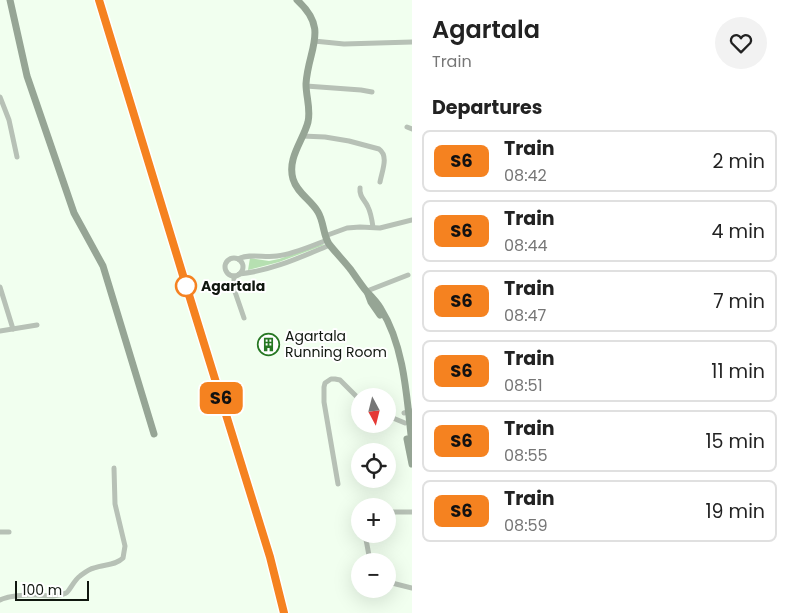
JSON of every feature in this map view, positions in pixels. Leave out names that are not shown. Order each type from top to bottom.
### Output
[{"type":"street","points":[[10,0],[27,76],[74,213],[102,266],[154,434]]},
{"type":"street","points":[[297,0],[309,12],[315,29],[306,86],[308,121],[294,154],[293,178],[298,190],[317,210],[327,240],[366,291],[375,298],[393,332],[400,356],[412,444]]},
{"type":"street","points":[[314,42],[344,44],[412,42]]},
{"type":"street","points":[[306,86],[372,92]]},
{"type":"street","points":[[0,97],[9,120],[17,157]]},
{"type":"street","points":[[302,136],[349,141],[379,149],[384,153],[380,182]]},
{"type":"street","points":[[360,188],[361,196],[371,214],[373,228]]},
{"type":"street","points":[[327,240],[280,256],[232,258],[226,263],[225,269],[228,274],[237,275],[258,271],[273,267],[327,240],[347,228],[386,227],[412,220]]},
{"type":"street","points":[[238,259],[243,269],[237,275],[234,289],[244,318]]},
{"type":"street","points":[[366,291],[408,275]]},
{"type":"street","points":[[0,288],[13,329]]},
{"type":"street","points":[[0,331],[37,325]]},
{"type":"street","points":[[338,484],[324,402],[324,387],[325,383],[335,379],[340,380],[351,391]]},
{"type":"street","points":[[408,412],[405,423],[408,451],[412,464]]},
{"type":"street","points":[[396,419],[405,423]]},
{"type":"street","points":[[0,600],[66,593],[80,576],[93,568],[116,563],[123,558],[125,546],[115,504],[114,468]]},
{"type":"street","points":[[396,512],[412,512]]},
{"type":"street","points":[[0,532],[9,532]]},
{"type":"street","points":[[396,584],[412,588]]},
{"type":"green space","points":[[323,244],[279,262],[248,270],[250,258],[269,261]]},
{"type":"railway","points":[[99,0],[270,557],[284,613]]},
{"type":"train","name":"S6","points":[[99,0],[270,557],[284,613]]},
{"type":"place","name":"Agartala","points":[[186,286]]},
{"type":"place","name":"Agartala Running Room","points":[[269,344]]}]
